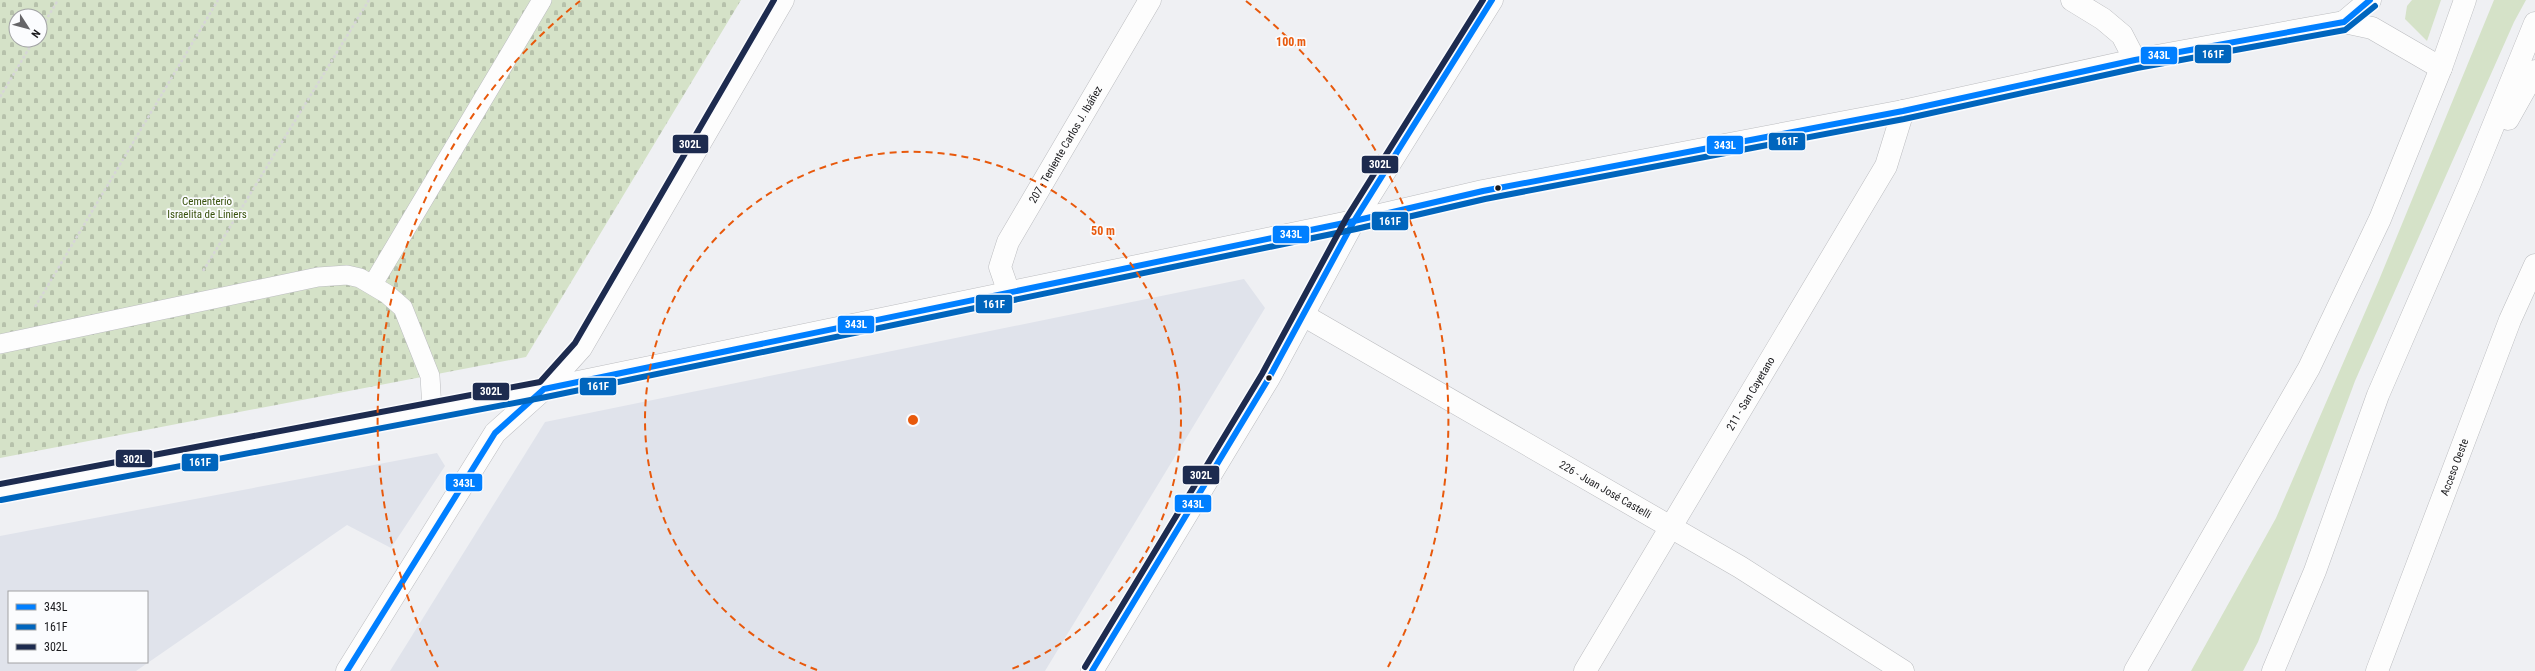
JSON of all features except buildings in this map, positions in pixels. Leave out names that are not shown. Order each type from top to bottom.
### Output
[{"type":"main road","points":[[347,671],[496,433],[544,389],[581,348],[783,0]]},
{"type":"main road","name":"207 - Teniente Carlos J. Ibáñez","points":[[1009,293],[1000,267],[1008,242],[1150,0]]},
{"type":"main road","points":[[1092,671],[1269,378],[1354,221],[1492,0]]},
{"type":"main road","points":[[2072,0],[2103,19],[2122,35],[2135,60]]},
{"type":"main road","points":[[2344,22],[2370,0]]},
{"type":"main road","points":[[2135,671],[2309,368],[2380,219],[2441,68],[2465,0]]},
{"type":"main road","points":[[0,492],[544,389],[1354,221],[1483,191],[1903,110],[2135,60],[2344,22],[2372,28],[2441,68]]},
{"type":"main road","points":[[2274,671],[2315,571],[2378,395],[2470,184],[2535,23]]},
{"type":"main road","points":[[2470,184],[2535,71]]},
{"type":"main road","name":"211 - San Cayetano","points":[[1585,671],[1886,166],[1903,110]]},
{"type":"main road","name":"Acceso Oeste","points":[[2377,671],[2510,320],[2535,265]]},
{"type":"main road","name":"226 - Juan José Castelli","points":[[1303,315],[1740,567],[1903,671]]},
{"type":"lane","points":[[373,284],[542,0]]},
{"type":"lane","points":[[8,342],[180,308],[318,277],[347,275],[373,284],[403,308],[430,376],[432,410]]},
{"type":"path","points":[[48,17],[58,0]]},
{"type":"path","points":[[8,342],[218,0]]},
{"type":"path","points":[[180,308],[369,0]]},
{"type":"path","points":[[0,97],[29,48]]},
{"type":"shaded area","points":[[1244,279],[1265,308],[1045,671],[390,671],[545,422]]},
{"type":"shaded area","points":[[437,453],[445,466],[391,548],[347,525],[148,663],[148,591],[8,591],[8,663],[148,663],[136,671],[0,671],[0,536]]},
{"type":"green space","name":"Cementerio Israelita de Liniers","points":[[0,0],[741,0],[526,357],[0,458]]},
{"type":"green space","points":[[2412,0],[2441,0],[2427,41],[2405,19],[2407,6]]},
{"type":"green space","points":[[2494,0],[2526,0],[2514,22],[2355,381],[2258,642],[2243,671],[2191,671],[2276,518],[2379,280]]},
{"type":"transit line","name":"302L","points":[[0,484],[540,382],[575,343],[774,0]]},
{"type":"transit line","name":"302L","points":[[1085,667],[1262,374],[1347,217],[1483,0]]},
{"type":"transit line","name":"343L","points":[[1092,671],[1269,378],[1354,221],[1492,0]]},
{"type":"transit line","name":"343L","points":[[347,671],[495,433],[544,389],[1354,221],[1483,191],[1903,111],[2135,60],[2344,22],[2370,0]]},
{"type":"transit line","name":"161F","points":[[1,500],[546,397],[1356,229],[1485,199],[1904,119],[2137,68],[2345,30],[2375,6]]}]
